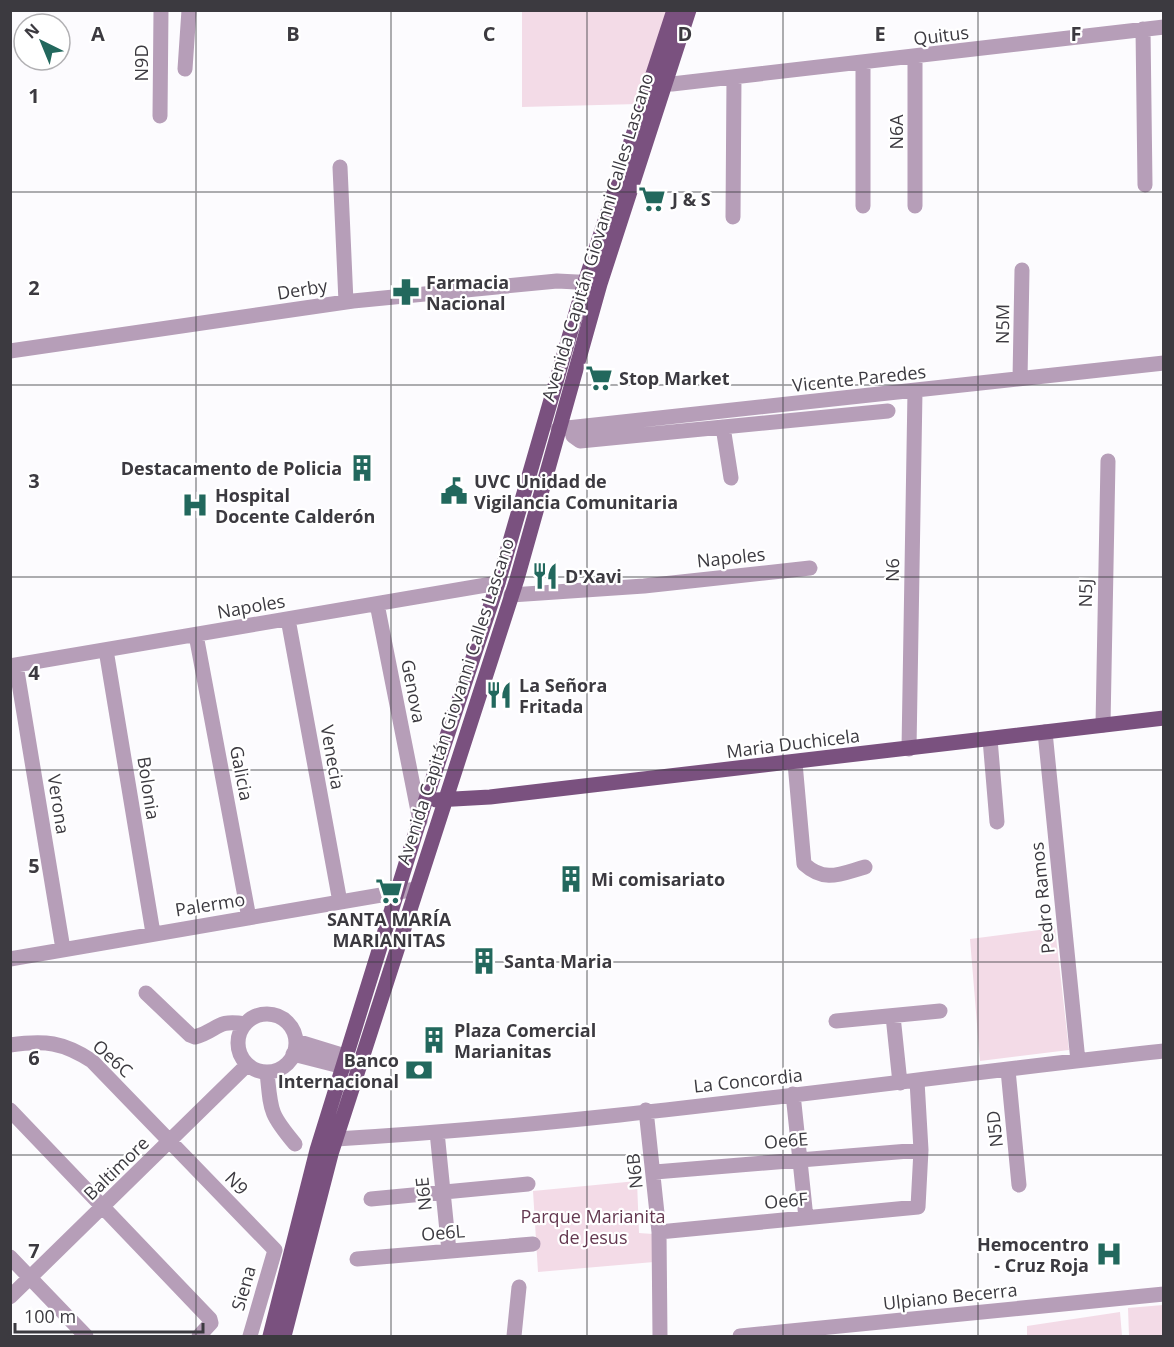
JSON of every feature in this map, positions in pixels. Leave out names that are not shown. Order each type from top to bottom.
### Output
[{"type":"main road","name":"Avenida Capitán Giovanni Calles Lascano","points":[[658,82],[674,10]]},
{"type":"main road","name":"Avenida Capitán Giovanni Calles Lascano","points":[[270,1336],[317,1150],[426,799],[498,583],[658,82],[689,10]]},
{"type":"main road","name":"Avenida Capitán Giovanni Calles Lascano","points":[[284,1336],[336,1139],[564,428],[593,283]]},
{"type":"main road","name":"Maria Duchicela","points":[[426,799],[490,798],[1164,718]]},
{"type":"street","name":"N9D","points":[[160,116],[161,10]]},
{"type":"street","points":[[185,69],[189,10]]},
{"type":"street","name":"Quitus","points":[[658,82],[915,58],[1164,27]]},
{"type":"street","points":[[1143,29],[1145,185]]},
{"type":"street","name":"N6A","points":[[915,58],[915,206]]},
{"type":"street","points":[[863,63],[863,206]]},
{"type":"street","points":[[733,217],[734,76]]},
{"type":"street","points":[[340,167],[346,302]]},
{"type":"street","name":"N5M","points":[[1020,379],[1022,270]]},
{"type":"street","name":"Derby","points":[[10,351],[346,302],[461,289],[593,283]]},
{"type":"street","name":"Vicente Paredes","points":[[564,428],[915,392],[1164,363]]},
{"type":"street","name":"N6","points":[[909,749],[915,392]]},
{"type":"street","points":[[564,428],[580,441],[888,411]]},
{"type":"street","points":[[723,427],[731,478]]},
{"type":"street","name":"N5J","points":[[1103,725],[1108,461]]},
{"type":"street","name":"Napoles","points":[[511,595],[644,586],[810,568]]},
{"type":"street","name":"Napoles","points":[[13,666],[498,583]]},
{"type":"street","name":"Genova","points":[[377,604],[420,821]]},
{"type":"street","name":"Venecia","points":[[288,619],[340,902]]},
{"type":"street","name":"Galicia","points":[[196,635],[249,918]]},
{"type":"street","name":"Bolonia","points":[[106,650],[153,933]]},
{"type":"street","name":"Verona","points":[[13,666],[63,950]]},
{"type":"street","name":"Pedro Ramos","points":[[1045,732],[1078,1061]]},
{"type":"street","points":[[990,739],[998,822]]},
{"type":"street","points":[[795,763],[804,864],[814,873],[831,877],[865,867]]},
{"type":"street","name":"Palermo","points":[[10,959],[416,890]]},
{"type":"street","points":[[146,993],[190,1035],[195,1037],[216,1025],[230,1022],[245,1024],[262,1015],[281,1018],[288,1024],[294,1048],[287,1064],[267,1072],[248,1065],[238,1049],[238,1040],[245,1024]]},
{"type":"street","points":[[836,1021],[940,1011]]},
{"type":"street","points":[[893,1016],[900,1083]]},
{"type":"street","name":"Oe6C","points":[[10,1045],[29,1042],[69,1046],[92,1060],[171,1143]]},
{"type":"street","points":[[294,1048],[346,1062]]},
{"type":"street","name":"La Concordia","points":[[336,1139],[436,1132],[646,1110],[900,1083],[1164,1051]]},
{"type":"street","name":"Baltimore","points":[[10,1297],[171,1143],[248,1065]]},
{"type":"street","name":"N5D","points":[[1008,1070],[1019,1185]]},
{"type":"street","points":[[267,1072],[271,1112],[275,1121],[295,1144]]},
{"type":"street","points":[[917,1081],[921,1150]]},
{"type":"street","points":[[793,1094],[798,1159],[806,1218]]},
{"type":"street","points":[[10,1110],[104,1206]]},
{"type":"street","name":"N6B","points":[[646,1110],[659,1232],[660,1336]]},
{"type":"street","name":"N6E","points":[[436,1132],[449,1251]]},
{"type":"street","name":"N9","points":[[171,1143],[275,1250]]},
{"type":"street","name":"Oe6E","points":[[654,1172],[921,1150]]},
{"type":"street","name":"Oe6F","points":[[659,1232],[916,1207],[920,1204],[921,1150]]},
{"type":"street","points":[[371,1199],[528,1184]]},
{"type":"street","name":"Siena","points":[[104,1206],[212,1323],[199,1336]]},
{"type":"street","name":"Oe6L","points":[[357,1259],[533,1244]]},
{"type":"street","name":"Siena","points":[[249,1336],[275,1250]]},
{"type":"street","points":[[10,1257],[86,1336]]},
{"type":"street","points":[[514,1336],[519,1287]]},
{"type":"street","name":"Ulpiano Becerra","points":[[740,1336],[1164,1294]]},
{"type":"green space","points":[[522,11],[668,11],[638,104],[522,107]]},
{"type":"green space","points":[[1055,928],[1069,1050],[980,1061],[970,939]]},
{"type":"green space","name":"Parque Marianita de Jesus","points":[[637,1181],[639,1233],[653,1234],[654,1262],[538,1272],[533,1191]]},
{"type":"green space","points":[[1163,1305],[1163,1336],[1129,1336],[1128,1308]]},
{"type":"green space","points":[[1120,1312],[1122,1336],[1027,1336],[1027,1326]]},
{"type":"place","name":"J & S","points":[[652,199]]},
{"type":"place","name":"Farmacia Nacional","points":[[406,292]]},
{"type":"place","name":"Stop Market","points":[[599,378]]},
{"type":"place","name":"Destacamento de Policia","points":[[362,468]]},
{"type":"place","name":"UVC Unidad de Vigilancia Comunitaria","points":[[454,491]]},
{"type":"place","name":"Hospital Docente Calderón","points":[[195,505]]},
{"type":"place","name":"D'Xavi","points":[[545,576]]},
{"type":"place","name":"La Señora Fritada","points":[[499,695]]},
{"type":"place","name":"Mi comisariato","points":[[571,879]]},
{"type":"place","name":"SANTA MARÍA MARIANITAS","points":[[389,891]]},
{"type":"place","name":"Santa Maria","points":[[484,961]]},
{"type":"place","name":"Plaza Comercial Marianitas","points":[[434,1040]]},
{"type":"place","name":"Banco Internacional","points":[[419,1070]]},
{"type":"place","name":"Hemocentro - Cruz Roja","points":[[1109,1254]]}]
